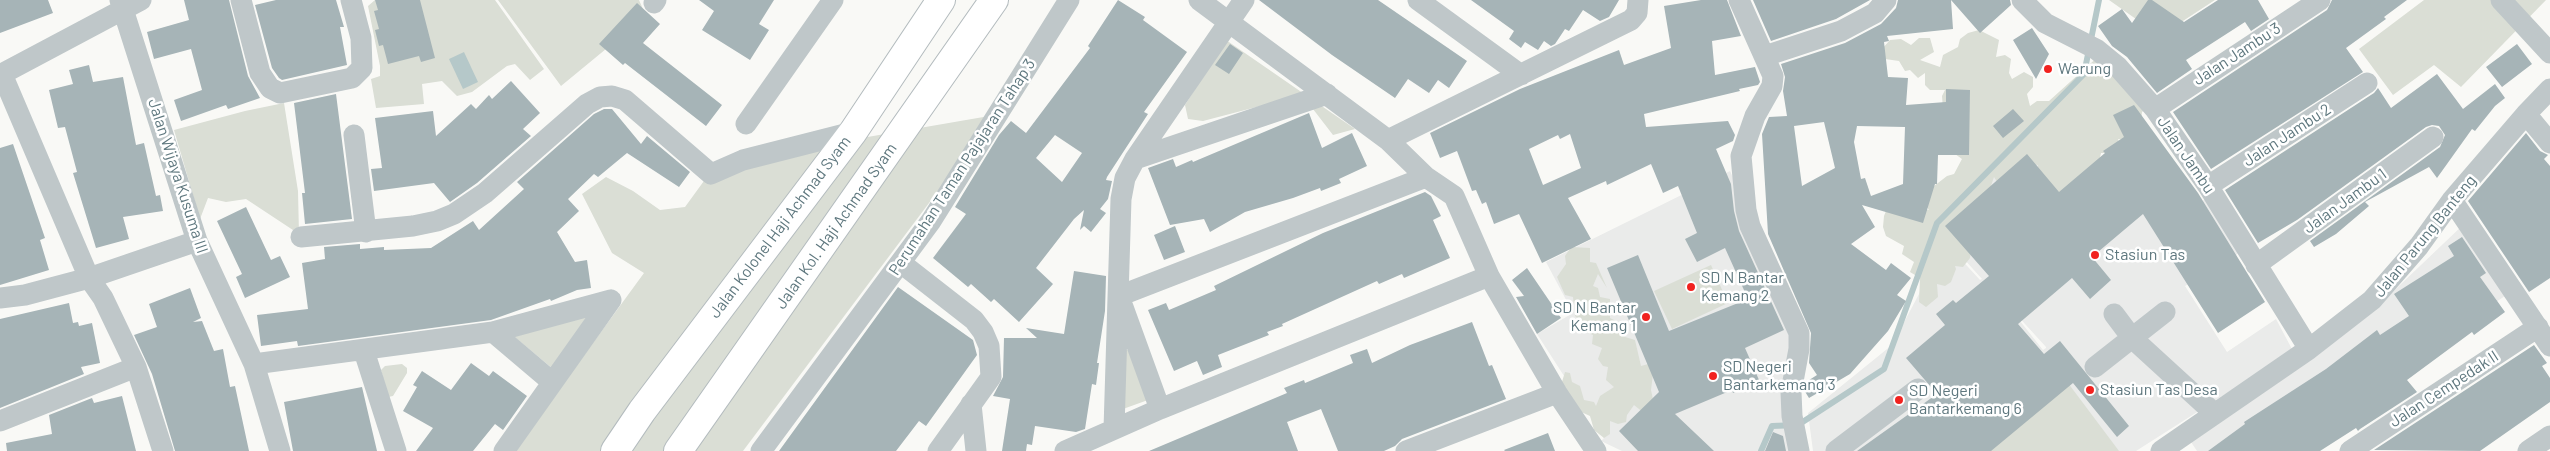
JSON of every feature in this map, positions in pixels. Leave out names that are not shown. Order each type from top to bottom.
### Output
[{"type":"main road","name":"Jalan Kolonel Haji Achmad Syam","points":[[614,451],[642,411],[853,132],[941,0]]},
{"type":"main road","name":"Jalan Kol. Haji Achmad Syam","points":[[678,451],[994,0]]},
{"type":"street","points":[[241,0],[260,73],[270,88],[280,93],[352,78],[362,68],[361,38],[351,0]]},
{"type":"street","points":[[746,124],[833,0]]},
{"type":"street","name":"Perumahan Taman Pajajaran Tahap 3","points":[[761,451],[931,221],[1069,0]]},
{"type":"street","points":[[1199,0],[1388,140],[1426,177],[1454,196],[1489,276],[1557,393],[1596,451]]},
{"type":"street","points":[[1114,429],[1121,199],[1125,178],[1135,159],[1244,0]]},
{"type":"street","points":[[1418,0],[1521,75]]},
{"type":"street","points":[[1388,140],[1631,20],[1637,13],[1638,0]]},
{"type":"street","points":[[1739,0],[1773,76],[1772,86],[1755,116],[1741,156],[1746,210],[1750,226],[1799,333],[1799,349],[1791,392],[1793,422],[1799,451]]},
{"type":"street","points":[[1765,56],[1841,32],[1875,13],[1886,0]]},
{"type":"street","name":"Jalan Jambu","points":[[2022,0],[2045,23],[2070,34],[2096,49],[2118,67],[2155,109],[2208,186],[2309,349]]},
{"type":"street","name":"Jalan Jambu 3","points":[[2155,109],[2320,0]]},
{"type":"street","points":[[2502,0],[2550,53]]},
{"type":"street","points":[[128,3],[1,75],[89,278],[103,298],[136,367],[164,451]]},
{"type":"street","name":"Jalan Wijaya Kusuma III","points":[[128,3],[197,242],[254,364],[280,451]]},
{"type":"street","name":"Jalan Jambu 2","points":[[2208,186],[2366,83]]},
{"type":"street","name":"Jalan Parung Banteng","points":[[2161,451],[2183,444],[2214,413],[2309,349],[2372,300],[2419,246],[2452,200],[2526,114],[2550,90]]},
{"type":"street","points":[[1135,159],[1328,94]]},
{"type":"street","points":[[301,237],[366,232],[436,221],[454,214],[485,193],[587,104],[600,97],[612,96],[625,100],[711,174],[743,160],[853,132]]},
{"type":"street","points":[[2526,114],[2550,143]]},
{"type":"street","points":[[354,135],[366,232]]},
{"type":"street","name":"Jalan Jambu 1","points":[[2256,265],[2433,137]]},
{"type":"street","points":[[1119,296],[1426,177]]},
{"type":"street","points":[[2452,200],[2550,346]]},
{"type":"street","points":[[0,298],[25,295],[89,278],[197,242]]},
{"type":"street","points":[[901,263],[974,320],[983,332],[989,346],[991,377],[938,451]]},
{"type":"street","points":[[1065,451],[1160,409],[1489,276]]},
{"type":"street","points":[[1119,296],[1160,409]]},
{"type":"street","points":[[254,364],[364,351],[492,332],[611,300],[504,451]]},
{"type":"street","points":[[2095,367],[2165,312]]},
{"type":"street","points":[[2114,314],[2132,338],[2214,413]]},
{"type":"street","name":"Jalan Cempedak II","points":[[2350,451],[2538,327]]},
{"type":"street","points":[[492,332],[552,382]]},
{"type":"street","points":[[364,351],[396,450]]},
{"type":"street","points":[[0,422],[136,367]]},
{"type":"street","points":[[1836,451],[1918,389]]},
{"type":"street","points":[[1406,451],[1557,393]]},
{"type":"street","points":[[971,404],[976,451]]},
{"type":"street","points":[[2528,451],[2550,436]]},
{"type":"shaded area","points":[[375,0],[495,0],[544,69],[530,80],[515,64],[507,66],[472,92],[457,96],[442,81],[422,84],[424,104],[376,108],[371,79],[380,76],[380,66],[368,6]]},
{"type":"shaded area","points":[[498,0],[639,0],[646,16],[561,86]]},
{"type":"shaded area","points":[[2109,0],[2215,0],[2160,36]]},
{"type":"shaded area","points":[[2424,0],[2546,0],[2461,87],[2434,65],[2393,95],[2359,49]]},
{"type":"shaded area","points":[[1979,30],[1999,40],[1996,57],[2005,55],[2011,59],[2009,73],[2012,79],[2024,72],[2033,77],[2033,87],[2027,94],[2030,106],[2037,101],[2049,101],[2101,54],[2148,106],[2142,112],[2141,123],[2126,140],[2118,139],[2120,144],[2116,153],[2101,153],[2097,171],[2067,211],[2036,174],[2038,165],[2029,164],[1999,185],[1994,177],[1973,238],[1970,258],[1963,267],[1955,266],[1956,269],[1951,282],[1945,286],[1937,284],[1938,297],[1926,307],[1919,302],[1920,278],[1910,272],[1914,262],[1902,254],[1904,246],[1886,236],[1883,227],[1884,216],[1888,206],[1897,201],[1929,210],[1925,205],[1925,193],[1947,176],[1954,174],[1962,159],[1955,154],[1943,109],[1942,96],[1945,90],[1930,90],[1925,85],[1925,73],[1918,78],[1910,70],[1905,71],[1899,61],[1885,59],[1882,49],[1890,40],[1901,39],[1911,45],[1919,38],[1930,38],[1934,52],[1920,60],[1940,67],[1943,55],[1958,47],[1960,39],[1968,33]]},
{"type":"shaded area","points":[[1226,40],[1355,129],[1333,135],[1306,100],[1291,98],[1203,121],[1188,119],[1185,105]]},
{"type":"shaded area","points":[[464,52],[478,82],[463,89],[449,59]]},
{"type":"shaded area","points":[[284,103],[298,191],[299,234],[246,199],[226,202],[208,198],[200,219],[174,130],[245,111]]},
{"type":"shaded area","points":[[2051,110],[2160,226],[2209,197],[2244,250],[2185,286],[2227,352],[2276,319],[2293,351],[2136,451],[1813,451],[1808,413],[1892,345],[1946,243],[1980,280],[1982,279],[1936,228]],"holes":[[[2005,302],[2046,347],[2043,350]]]},
{"type":"shaded area","points":[[995,115],[743,451],[514,451],[644,273],[612,253],[582,194],[606,177],[633,191],[660,210],[685,207],[717,163]]},
{"type":"shaded area","name":"SD N Bantar Kemang 2","points":[[1730,171],[1792,311],[1801,451],[1622,451],[1601,441],[1604,438],[1537,334],[1573,313],[1546,262]]},
{"type":"shaded area","points":[[2465,223],[2511,292],[2272,451],[2197,451],[2191,442],[2378,306]]},
{"type":"shaded area","points":[[1571,247],[1590,248],[1590,262],[1596,263],[1607,288],[1598,274],[1593,286],[1598,288],[1600,297],[1610,299],[1610,318],[1622,324],[1622,336],[1635,340],[1641,366],[1652,363],[1654,366],[1651,390],[1654,404],[1644,413],[1634,405],[1627,415],[1626,422],[1618,424],[1610,421],[1610,434],[1604,438],[1594,430],[1590,416],[1568,406],[1561,385],[1565,372],[1570,373],[1572,382],[1580,386],[1584,400],[1594,402],[1596,406],[1600,396],[1614,387],[1606,380],[1608,367],[1603,366],[1598,359],[1602,348],[1592,344],[1593,335],[1581,330],[1584,324],[1575,316],[1573,297],[1565,295],[1557,277],[1566,264],[1565,256]]},
{"type":"shaded area","points":[[1711,265],[1728,303],[1672,329],[1654,291]]},
{"type":"shaded area","points":[[593,314],[553,369],[510,333]]},
{"type":"shaded area","points":[[1126,350],[1129,350],[1148,400],[1123,409]]},
{"type":"shaded area","points":[[2047,355],[2119,451],[1971,451]]},
{"type":"shaded area","points":[[402,364],[407,368],[407,373],[393,396],[388,397],[381,370],[385,366]]},
{"type":"building","points":[[0,0],[48,0],[53,13],[0,33]]},
{"type":"building","points":[[184,0],[229,0],[248,76],[260,98],[228,109],[226,105],[181,121],[174,100],[202,90],[191,49],[154,59],[147,32],[189,20]]},
{"type":"building","points":[[276,0],[336,0],[344,27],[340,27],[347,65],[282,80],[279,78],[272,68],[255,5]]},
{"type":"building","points":[[375,0],[420,0],[435,58],[421,62],[419,56],[388,64],[383,45],[379,46],[375,30],[379,29],[374,11],[378,10]]},
{"type":"building","points":[[699,0],[774,0],[759,24],[769,30],[750,60],[702,30],[714,11]]},
{"type":"building","points":[[1118,0],[1145,17],[1143,20],[1187,52],[1144,112],[1148,114],[1107,177],[1106,180],[1112,181],[1108,199],[1100,209],[1106,213],[1091,232],[1084,226],[1080,230],[1084,210],[1074,219],[1036,268],[1053,284],[1019,322],[994,299],[991,302],[971,284],[968,287],[933,258],[966,214],[955,207],[999,135],[1011,121],[1026,133],[1090,48],[1088,46]],"holes":[[[1055,135],[1082,153],[1062,182],[1036,158]]]},
{"type":"building","points":[[1259,0],[1378,0],[1467,61],[1449,88],[1438,80],[1429,93],[1408,79],[1395,98],[1332,55]]},
{"type":"building","points":[[1471,0],[1619,0],[1609,17],[1600,21],[1583,10],[1569,31],[1565,29],[1555,44],[1551,46],[1544,41],[1538,50],[1525,42],[1521,48],[1509,39],[1514,31]]},
{"type":"building","points":[[1701,0],[1727,0],[1741,36],[1712,41],[1715,75],[1755,67],[1760,82],[1758,85],[1739,89],[1740,91],[1644,114],[1646,127],[1728,121],[1735,135],[1733,141],[1716,149],[1731,184],[1734,211],[1739,231],[1784,330],[1745,348],[1759,380],[1733,393],[1732,390],[1675,414],[1714,451],[1638,451],[1619,431],[1659,392],[1607,268],[1638,255],[1669,331],[1748,299],[1725,248],[1697,262],[1685,239],[1697,233],[1678,186],[1663,193],[1651,164],[1607,185],[1606,181],[1568,198],[1591,239],[1542,263],[1519,214],[1494,224],[1486,202],[1482,204],[1476,190],[1472,191],[1457,151],[1440,158],[1430,133],[1520,89],[1619,50],[1624,65],[1671,48],[1664,6]],"holes":[[[1570,134],[1581,168],[1543,185],[1529,149],[1558,135],[1560,139]]]},
{"type":"building","points":[[1753,0],[1870,0],[1836,19],[1771,41]]},
{"type":"building","points":[[1898,0],[1951,0],[1953,29],[1887,36],[1889,41],[1884,42],[1888,77],[1908,78],[1906,105],[1946,102],[1946,89],[1970,90],[1969,155],[1938,155],[1937,184],[1935,184],[1923,223],[1862,205],[1875,227],[1851,244],[1886,270],[1891,263],[1911,278],[1897,295],[1906,301],[1888,331],[1850,374],[1809,398],[1804,390],[1806,382],[1817,375],[1809,363],[1811,333],[1768,234],[1762,134],[1769,117],[1787,116],[1783,91],[1785,77],[1781,64],[1845,43],[1881,24],[1896,8]],"holes":[[[1824,122],[1835,168],[1802,186],[1794,126]],[[1857,126],[1905,127],[1903,184],[1871,196],[1865,178],[1861,179],[1854,142]]]},
{"type":"building","points":[[1951,0],[2010,0],[2011,5],[1980,33]]},
{"type":"building","points":[[2148,0],[2152,0],[2184,22],[2218,0],[2258,0],[2269,19],[2251,31],[2245,22],[2186,60],[2192,69],[2157,93],[2127,57],[2112,46],[2098,26],[2122,9],[2132,23]]},
{"type":"building","points":[[2332,0],[2407,0],[2384,17],[2386,19],[2346,48],[2363,72],[2211,169],[2173,112],[2327,10]]},
{"type":"building","points":[[637,3],[660,24],[643,43],[722,105],[706,126],[625,63],[623,65],[599,44]]},
{"type":"building","points":[[2032,28],[2049,54],[2036,79],[2013,40]]},
{"type":"building","points":[[1230,44],[1243,53],[1229,74],[1215,65]]},
{"type":"building","points":[[2517,44],[2532,64],[2502,87],[2486,67]]},
{"type":"building","points":[[89,65],[93,82],[123,77],[136,145],[144,143],[156,196],[160,195],[163,211],[123,217],[129,239],[96,248],[73,173],[77,172],[65,127],[58,128],[49,90],[73,84],[69,70]]},
{"type":"building","points":[[2437,74],[2463,109],[2495,84],[2505,98],[2495,106],[2475,131],[2472,129],[2437,178],[2429,167],[2365,202],[2369,206],[2336,234],[2314,247],[2310,241],[2440,147],[2445,135],[2439,126],[2432,125],[2426,127],[2297,220],[2258,243],[2225,190],[2374,93],[2378,88],[2391,108]]},
{"type":"building","points":[[511,81],[540,113],[523,129],[531,136],[477,183],[450,202],[434,183],[374,191],[371,169],[382,168],[375,118],[433,111],[436,136],[471,104],[476,109],[489,95],[492,99]]},
{"type":"building","points":[[336,94],[352,219],[305,224],[302,193],[305,193],[294,103]]},
{"type":"building","points":[[2134,105],[2198,193],[2265,302],[2218,333],[2143,214],[2092,257],[2111,280],[2090,299],[2072,278],[2018,324],[2044,354],[2060,341],[2129,426],[2117,437],[2073,383],[1991,451],[1857,451],[1937,394],[1906,358],[1945,325],[1936,314],[1953,300],[1956,303],[1989,276],[1945,226],[2027,154],[2059,192],[2105,153],[2103,151],[2124,137],[2113,115]]},
{"type":"building","points":[[604,109],[612,109],[641,144],[647,136],[690,172],[679,187],[627,153],[598,177],[594,174],[568,199],[579,211],[557,232],[575,262],[587,260],[591,288],[577,290],[551,301],[550,299],[491,320],[298,346],[297,341],[261,346],[257,315],[308,309],[302,263],[325,259],[324,247],[360,244],[360,249],[384,247],[384,250],[431,248],[473,221],[479,230],[524,189],[517,182],[594,114]]},
{"type":"building","points":[[2013,109],[2024,121],[2003,138],[1993,126]]},
{"type":"building","points":[[1309,113],[1322,148],[1352,133],[1367,166],[1339,179],[1341,183],[1321,191],[1320,188],[1245,212],[1210,232],[1204,219],[1170,225],[1148,168],[1173,159],[1176,167],[1192,160],[1193,162]]},
{"type":"building","points":[[2526,133],[2540,151],[2548,155],[2544,159],[2550,166],[2550,278],[2529,292],[2468,201]]},
{"type":"building","points":[[13,144],[45,238],[40,240],[49,270],[0,285],[0,148]]},
{"type":"building","points":[[1425,192],[1431,196],[1441,216],[1433,220],[1450,258],[1404,278],[1402,274],[1379,284],[1377,281],[1282,324],[1283,326],[1267,332],[1269,335],[1218,355],[1222,367],[1203,375],[1197,361],[1174,371],[1148,310],[1166,303],[1169,310],[1216,290],[1214,286],[1323,233]]},
{"type":"building","points":[[246,207],[271,260],[280,256],[290,277],[245,298],[236,277],[242,274],[217,221]]},
{"type":"building","points":[[1175,226],[1185,252],[1164,260],[1154,235]]},
{"type":"building","points":[[2462,237],[2486,273],[2480,277],[2505,312],[2474,335],[2472,332],[2407,380],[2417,392],[2358,431],[2356,428],[2320,451],[2208,451],[2245,424],[2244,422],[2326,369],[2377,330],[2380,335],[2409,316],[2394,294],[2454,256],[2448,246]]},
{"type":"building","points":[[1527,268],[1561,318],[1537,334],[1516,297],[1524,296],[1512,280]]},
{"type":"building","points":[[1074,271],[1106,276],[1105,311],[1097,363],[1099,363],[1096,385],[1092,384],[1085,429],[1076,432],[1035,426],[1032,445],[1027,444],[1026,451],[1002,451],[1010,399],[993,396],[1003,377],[1004,338],[1037,338],[1026,328],[1064,334]]},
{"type":"building","points":[[898,287],[973,340],[977,355],[926,426],[919,421],[896,451],[779,451]]},
{"type":"building","points":[[190,288],[201,318],[193,322],[202,321],[214,351],[223,349],[230,387],[235,386],[249,451],[175,451],[152,374],[134,335],[157,327],[149,304]]},
{"type":"building","points":[[69,303],[73,323],[78,322],[79,326],[92,323],[100,363],[81,367],[84,374],[0,408],[0,319]]},
{"type":"building","points":[[1472,322],[1489,366],[1492,365],[1506,399],[1402,439],[1395,446],[1384,451],[1338,451],[1321,409],[1287,422],[1298,451],[1149,451],[1287,393],[1284,388],[1304,380],[1305,383],[1353,363],[1350,355],[1367,349],[1372,363],[1410,345]]},
{"type":"building","points":[[2534,345],[2547,363],[2542,366],[2550,378],[2550,402],[2480,451],[2374,450]]},
{"type":"building","points":[[471,363],[489,376],[493,371],[527,396],[503,430],[495,424],[473,451],[416,451],[433,428],[403,411],[417,387],[413,385],[422,371],[451,390]]},
{"type":"building","points":[[362,387],[377,451],[293,451],[284,402]]},
{"type":"building","points":[[122,396],[136,451],[7,451],[6,443],[52,434],[49,415],[92,398],[94,403]]},
{"type":"building","points":[[1773,432],[1783,436],[1786,451],[1765,451]]},
{"type":"building","points":[[1548,433],[1555,451],[1504,450]]},
{"type":"waterway","points":[[1761,451],[1772,426],[1798,425],[1884,369],[1937,223],[2084,74],[2099,0]]},
{"type":"place","name":"Warung","points":[[2048,69]]},
{"type":"place","name":"Stasiun Tas","points":[[2095,255]]},
{"type":"place","name":"SD N Bantar Kemang 2","points":[[1691,287]]},
{"type":"place","name":"SD N Bantar Kemang 1","points":[[1646,317]]},
{"type":"place","name":"SD Negeri Bantarkemang 3","points":[[1713,376]]},
{"type":"place","name":"Stasiun Tas Desa","points":[[2090,390]]},
{"type":"place","name":"SD Negeri Bantarkemang 6","points":[[1899,400]]}]
